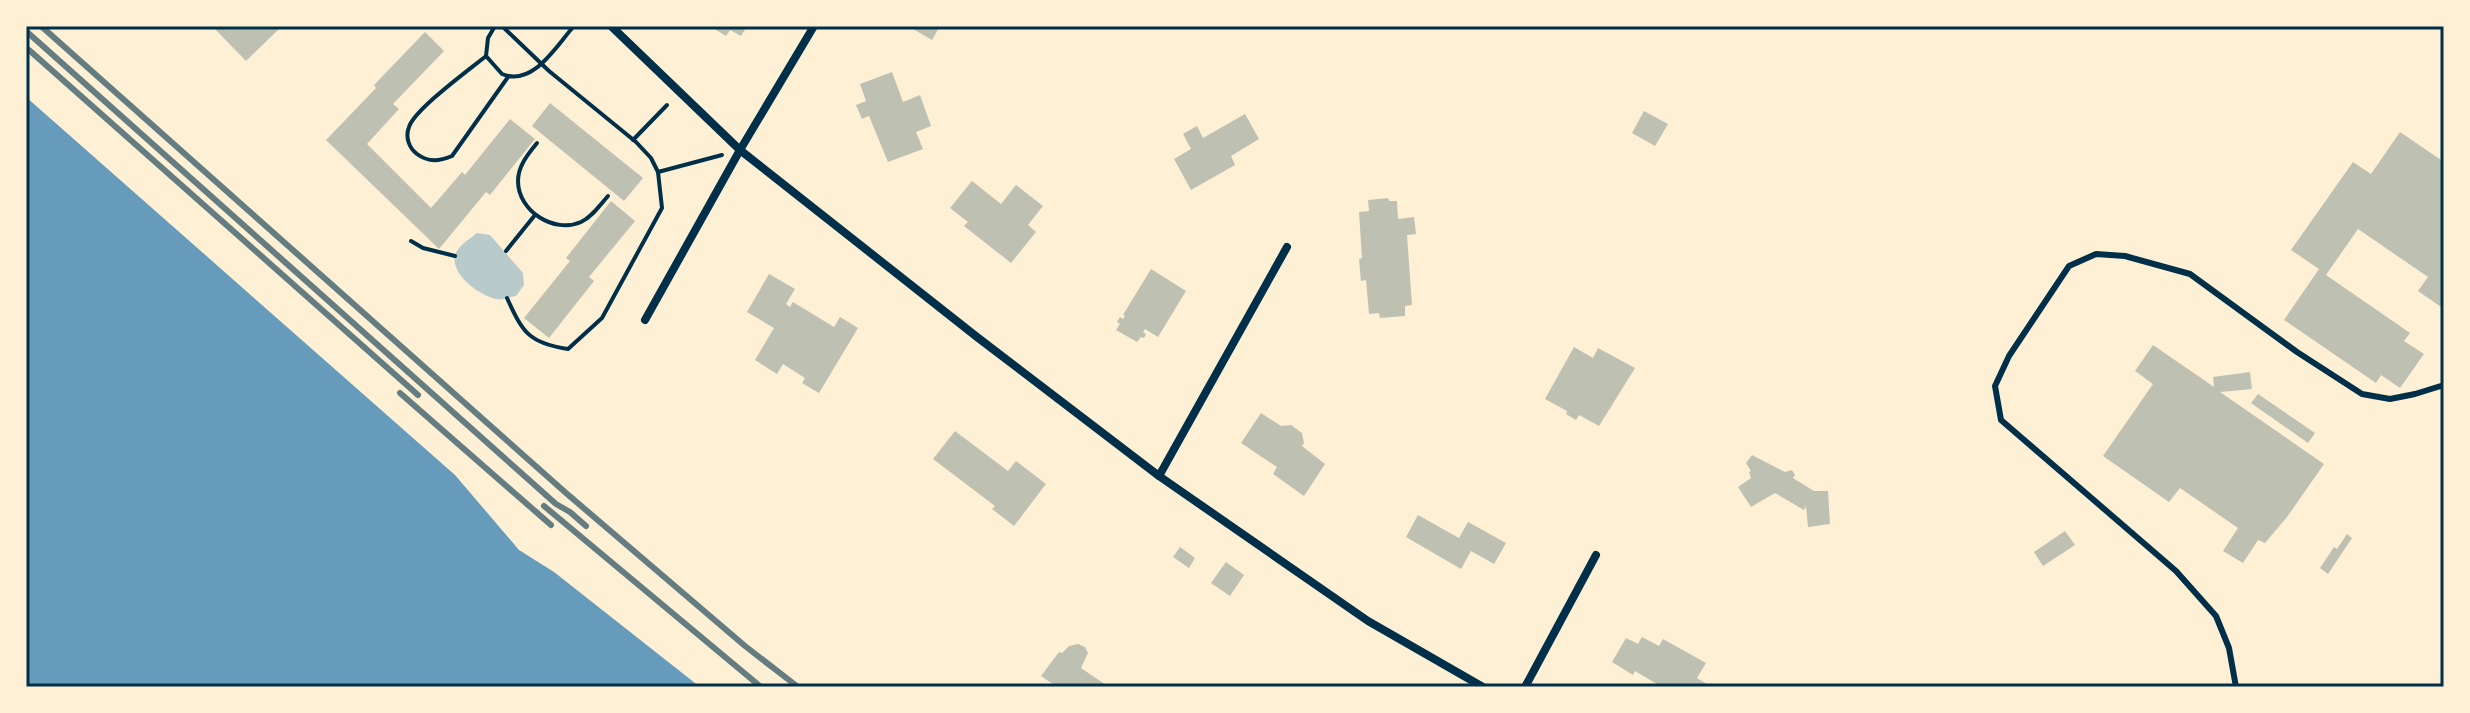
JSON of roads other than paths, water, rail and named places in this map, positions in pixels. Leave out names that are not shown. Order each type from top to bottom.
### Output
[{"type":"street","points":[[611,26],[740,150],[1159,476],[1368,621],[1483,687]]},
{"type":"street","points":[[645,320],[814,26]]},
{"type":"street","points":[[1159,476],[1287,247]]},
{"type":"street","points":[[1525,687],[1596,555]]},
{"type":"lane","points":[[2236,687],[2229,648],[2216,616],[2176,571],[2001,420],[1995,386],[2009,356],[2069,266],[2096,254],[2125,256],[2190,274],[2297,352],[2362,394],[2390,399],[2444,385]]},
{"type":"water","points":[[26,97],[455,475],[519,550],[554,572],[700,687],[26,687]]},
{"type":"railway","points":[[41,26],[566,493],[745,646],[798,687]]},
{"type":"railway","points":[[26,31],[556,504],[586,526]]},
{"type":"railway","points":[[29,50],[418,395]]},
{"type":"railway","points":[[400,393],[551,525]]},
{"type":"railway","points":[[544,506],[761,687]]}]
